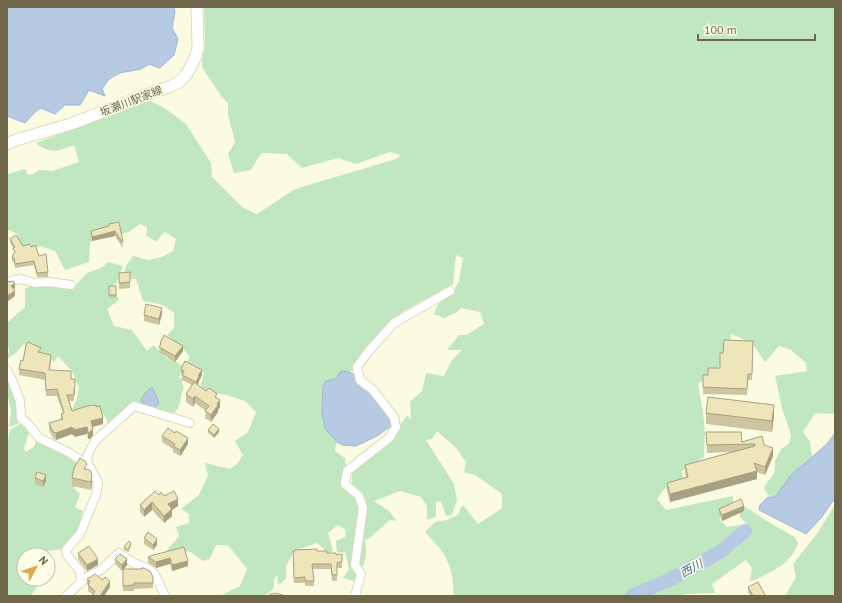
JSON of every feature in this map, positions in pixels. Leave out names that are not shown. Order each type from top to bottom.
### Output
[{"type":"main road","name":"坂瀬川駅家線","points":[[7,144],[71,124],[169,87],[178,82],[189,70],[198,48],[197,7]]},
{"type":"street","points":[[7,282],[20,279],[35,283],[49,282],[71,285]]},
{"type":"street","points":[[355,596],[360,574],[355,565],[364,508],[360,496],[346,484],[347,470],[390,437],[396,427],[394,417],[373,390],[360,380],[357,367],[368,352],[394,323],[450,291]]},
{"type":"street","points":[[7,370],[20,401],[21,418],[30,425],[39,438],[70,453],[88,464]]},
{"type":"street","points":[[81,583],[80,571],[70,560],[66,550],[80,534],[96,495],[98,484],[88,464],[87,457],[96,440],[134,406],[190,423]]},
{"type":"street","points":[[66,596],[87,577],[101,570],[119,553],[132,562],[154,573],[165,596]]},
{"type":"green space","points":[[204,7],[835,7],[835,414],[815,413],[803,432],[810,442],[812,456],[791,475],[775,497],[768,495],[764,488],[774,474],[775,461],[781,449],[789,444],[791,435],[782,408],[775,376],[807,371],[806,363],[791,350],[779,346],[765,362],[752,343],[731,334],[730,346],[716,371],[698,384],[705,433],[704,457],[682,471],[684,484],[664,489],[657,499],[666,510],[733,496],[733,504],[720,509],[720,520],[727,527],[746,524],[739,515],[744,506],[795,537],[798,543],[795,551],[785,563],[750,582],[752,568],[746,560],[712,584],[715,593],[685,594],[682,596],[454,596],[452,574],[447,559],[425,532],[435,522],[447,520],[458,515],[463,505],[478,524],[502,508],[502,494],[475,475],[464,472],[466,462],[457,449],[437,431],[432,439],[426,440],[454,484],[457,500],[452,515],[446,516],[441,501],[436,502],[436,517],[427,520],[427,506],[421,497],[400,491],[374,501],[389,511],[397,521],[390,520],[367,540],[365,539],[366,557],[357,582],[343,578],[349,569],[345,552],[337,553],[336,541],[345,537],[346,530],[338,525],[328,533],[333,551],[328,553],[317,543],[294,551],[286,566],[286,579],[278,585],[277,575],[274,579],[274,588],[265,596],[220,596],[240,586],[247,569],[228,545],[216,545],[210,559],[203,561],[191,552],[186,551],[164,554],[179,536],[176,527],[189,523],[189,514],[181,509],[199,495],[208,476],[205,463],[230,469],[237,464],[243,455],[235,441],[248,432],[256,412],[245,401],[223,394],[205,393],[200,388],[204,373],[196,367],[182,369],[179,377],[182,379],[182,384],[184,387],[179,406],[175,412],[171,414],[140,406],[135,401],[132,402],[132,407],[107,428],[107,420],[102,412],[88,408],[62,415],[72,410],[79,388],[72,371],[58,356],[54,362],[24,344],[16,353],[8,358],[8,322],[25,307],[25,288],[48,284],[75,286],[87,273],[101,268],[108,262],[123,266],[116,284],[112,286],[119,300],[107,309],[114,326],[132,330],[147,351],[154,345],[168,359],[170,357],[181,365],[190,358],[186,352],[167,335],[174,328],[174,313],[163,305],[143,301],[136,279],[123,278],[126,266],[133,256],[149,260],[162,257],[173,251],[176,239],[165,232],[156,241],[146,236],[147,227],[140,224],[129,232],[121,234],[109,225],[90,243],[89,262],[65,270],[55,251],[40,246],[26,253],[19,252],[17,234],[9,230],[7,231],[7,174],[25,169],[28,175],[40,170],[52,171],[79,162],[74,145],[54,151],[41,147],[36,143],[149,100],[166,109],[186,124],[211,163],[212,177],[243,208],[257,214],[295,189],[396,159],[401,155],[390,152],[356,164],[338,158],[302,168],[287,154],[261,153],[251,170],[234,173],[228,154],[235,142],[228,115],[228,103],[221,96],[202,67],[205,44]],"holes":[[[456,255],[463,258],[459,281],[452,294],[438,304],[434,314],[444,318],[457,312],[461,308],[480,312],[484,324],[466,335],[459,335],[447,350],[462,350],[452,360],[444,376],[426,373],[422,391],[410,402],[411,418],[410,419],[407,415],[395,432],[396,438],[385,441],[352,471],[352,485],[345,488],[345,458],[335,451],[337,442],[325,429],[326,381],[335,379],[341,372],[350,372],[373,341],[402,312],[453,284]]]},
{"type":"green space","points":[[7,379],[14,394],[19,423],[9,427],[11,411],[7,392]]},
{"type":"green space","points":[[24,422],[30,429],[24,448],[26,452],[34,447],[36,441],[58,450],[81,465],[74,488],[80,494],[75,507],[83,511],[76,535],[64,549],[56,550],[56,547],[16,547],[16,587],[37,587],[31,596],[7,596],[7,445],[10,430]]},
{"type":"green space","points":[[835,505],[835,596],[785,596],[796,577],[793,564],[816,535]]},
{"type":"water","points":[[7,7],[174,7],[175,12],[172,28],[178,39],[174,55],[160,68],[149,64],[141,69],[120,73],[109,79],[102,89],[105,96],[89,90],[80,105],[65,105],[55,114],[41,108],[25,123],[7,116]]},
{"type":"water","points":[[341,371],[350,372],[356,376],[353,380],[375,396],[394,424],[377,436],[356,446],[342,445],[337,442],[325,429],[322,413],[323,386],[326,381],[335,379]]},
{"type":"water","points":[[152,387],[159,403],[155,408],[144,405],[141,400],[145,393]]},
{"type":"water","points":[[835,433],[835,498],[821,518],[806,534],[759,510],[760,505],[768,497],[775,497],[791,475],[827,444]]},
{"type":"building","points":[[119,222],[123,242],[115,231],[92,237],[91,231]]},
{"type":"building","points":[[16,235],[23,246],[30,244],[31,247],[35,245],[39,256],[46,254],[48,272],[37,273],[34,261],[15,264],[14,258],[12,257],[15,251],[13,249],[15,247],[10,239]]},
{"type":"building","points":[[130,272],[130,282],[119,283],[119,273]]},
{"type":"building","points":[[13,281],[15,283],[11,286],[15,291],[7,296],[7,282]]},
{"type":"building","points":[[109,286],[116,286],[116,295],[109,295]]},
{"type":"building","points":[[146,304],[162,308],[159,319],[144,315]]},
{"type":"building","points":[[164,335],[183,346],[175,356],[159,347]]},
{"type":"building","points":[[724,340],[753,341],[752,374],[748,374],[747,389],[703,387],[703,375],[708,375],[708,368],[720,368],[720,353],[723,353]]},
{"type":"building","points":[[28,342],[41,348],[38,352],[51,355],[49,370],[71,371],[71,379],[75,379],[74,395],[67,395],[72,411],[87,406],[100,406],[103,418],[91,421],[93,429],[90,432],[88,433],[87,427],[74,430],[72,427],[56,433],[53,432],[49,423],[63,419],[61,414],[64,413],[57,389],[46,390],[45,373],[19,369],[21,360],[23,361]]},
{"type":"building","points":[[185,361],[202,370],[196,382],[182,375],[184,371],[181,369]]},
{"type":"building","points":[[194,382],[206,391],[209,388],[217,394],[215,397],[220,400],[211,415],[205,411],[209,406],[195,396],[193,399],[186,394]]},
{"type":"building","points":[[708,397],[774,405],[772,421],[706,413]]},
{"type":"building","points":[[213,424],[219,429],[214,435],[208,430]]},
{"type":"building","points":[[168,428],[175,433],[176,431],[188,438],[180,450],[173,446],[175,444],[162,436]]},
{"type":"building","points":[[706,432],[741,432],[742,442],[762,436],[764,445],[773,448],[765,467],[754,463],[757,471],[670,494],[667,483],[688,477],[685,465],[755,446],[755,444],[707,445]]},
{"type":"building","points":[[80,458],[87,464],[84,469],[90,470],[92,475],[91,482],[72,478],[74,468]]},
{"type":"building","points":[[37,472],[46,475],[43,481],[35,478]]},
{"type":"building","points":[[155,491],[159,495],[161,492],[164,496],[174,491],[178,499],[168,504],[172,509],[164,516],[152,502],[144,510],[140,505]]},
{"type":"building","points":[[741,499],[744,506],[722,515],[719,509]]},
{"type":"building","points":[[148,532],[157,539],[153,545],[144,538]]},
{"type":"building","points":[[129,541],[131,543],[128,550],[124,547]]},
{"type":"building","points":[[89,546],[98,559],[87,565],[78,553]]},
{"type":"building","points":[[184,547],[188,561],[172,565],[170,558],[156,562],[148,557],[150,557]]},
{"type":"building","points":[[317,549],[317,551],[336,553],[336,555],[342,554],[342,562],[337,563],[337,575],[332,575],[331,564],[312,564],[314,581],[305,581],[305,577],[294,578],[293,551]]},
{"type":"building","points":[[120,554],[127,559],[122,565],[115,559]]},
{"type":"building","points":[[142,568],[150,571],[153,577],[153,583],[134,583],[134,585],[123,586],[123,569]]},
{"type":"building","points":[[95,574],[103,580],[105,577],[110,581],[100,596],[92,596],[95,591],[88,585],[90,581],[87,579]]},
{"type":"building","points":[[758,582],[765,595],[753,596],[748,587]]},
{"type":"building","points":[[274,593],[283,595],[269,596],[270,594]]},
{"type":"waterway","name":"西川","points":[[632,596],[671,579],[720,552],[745,531]]}]
